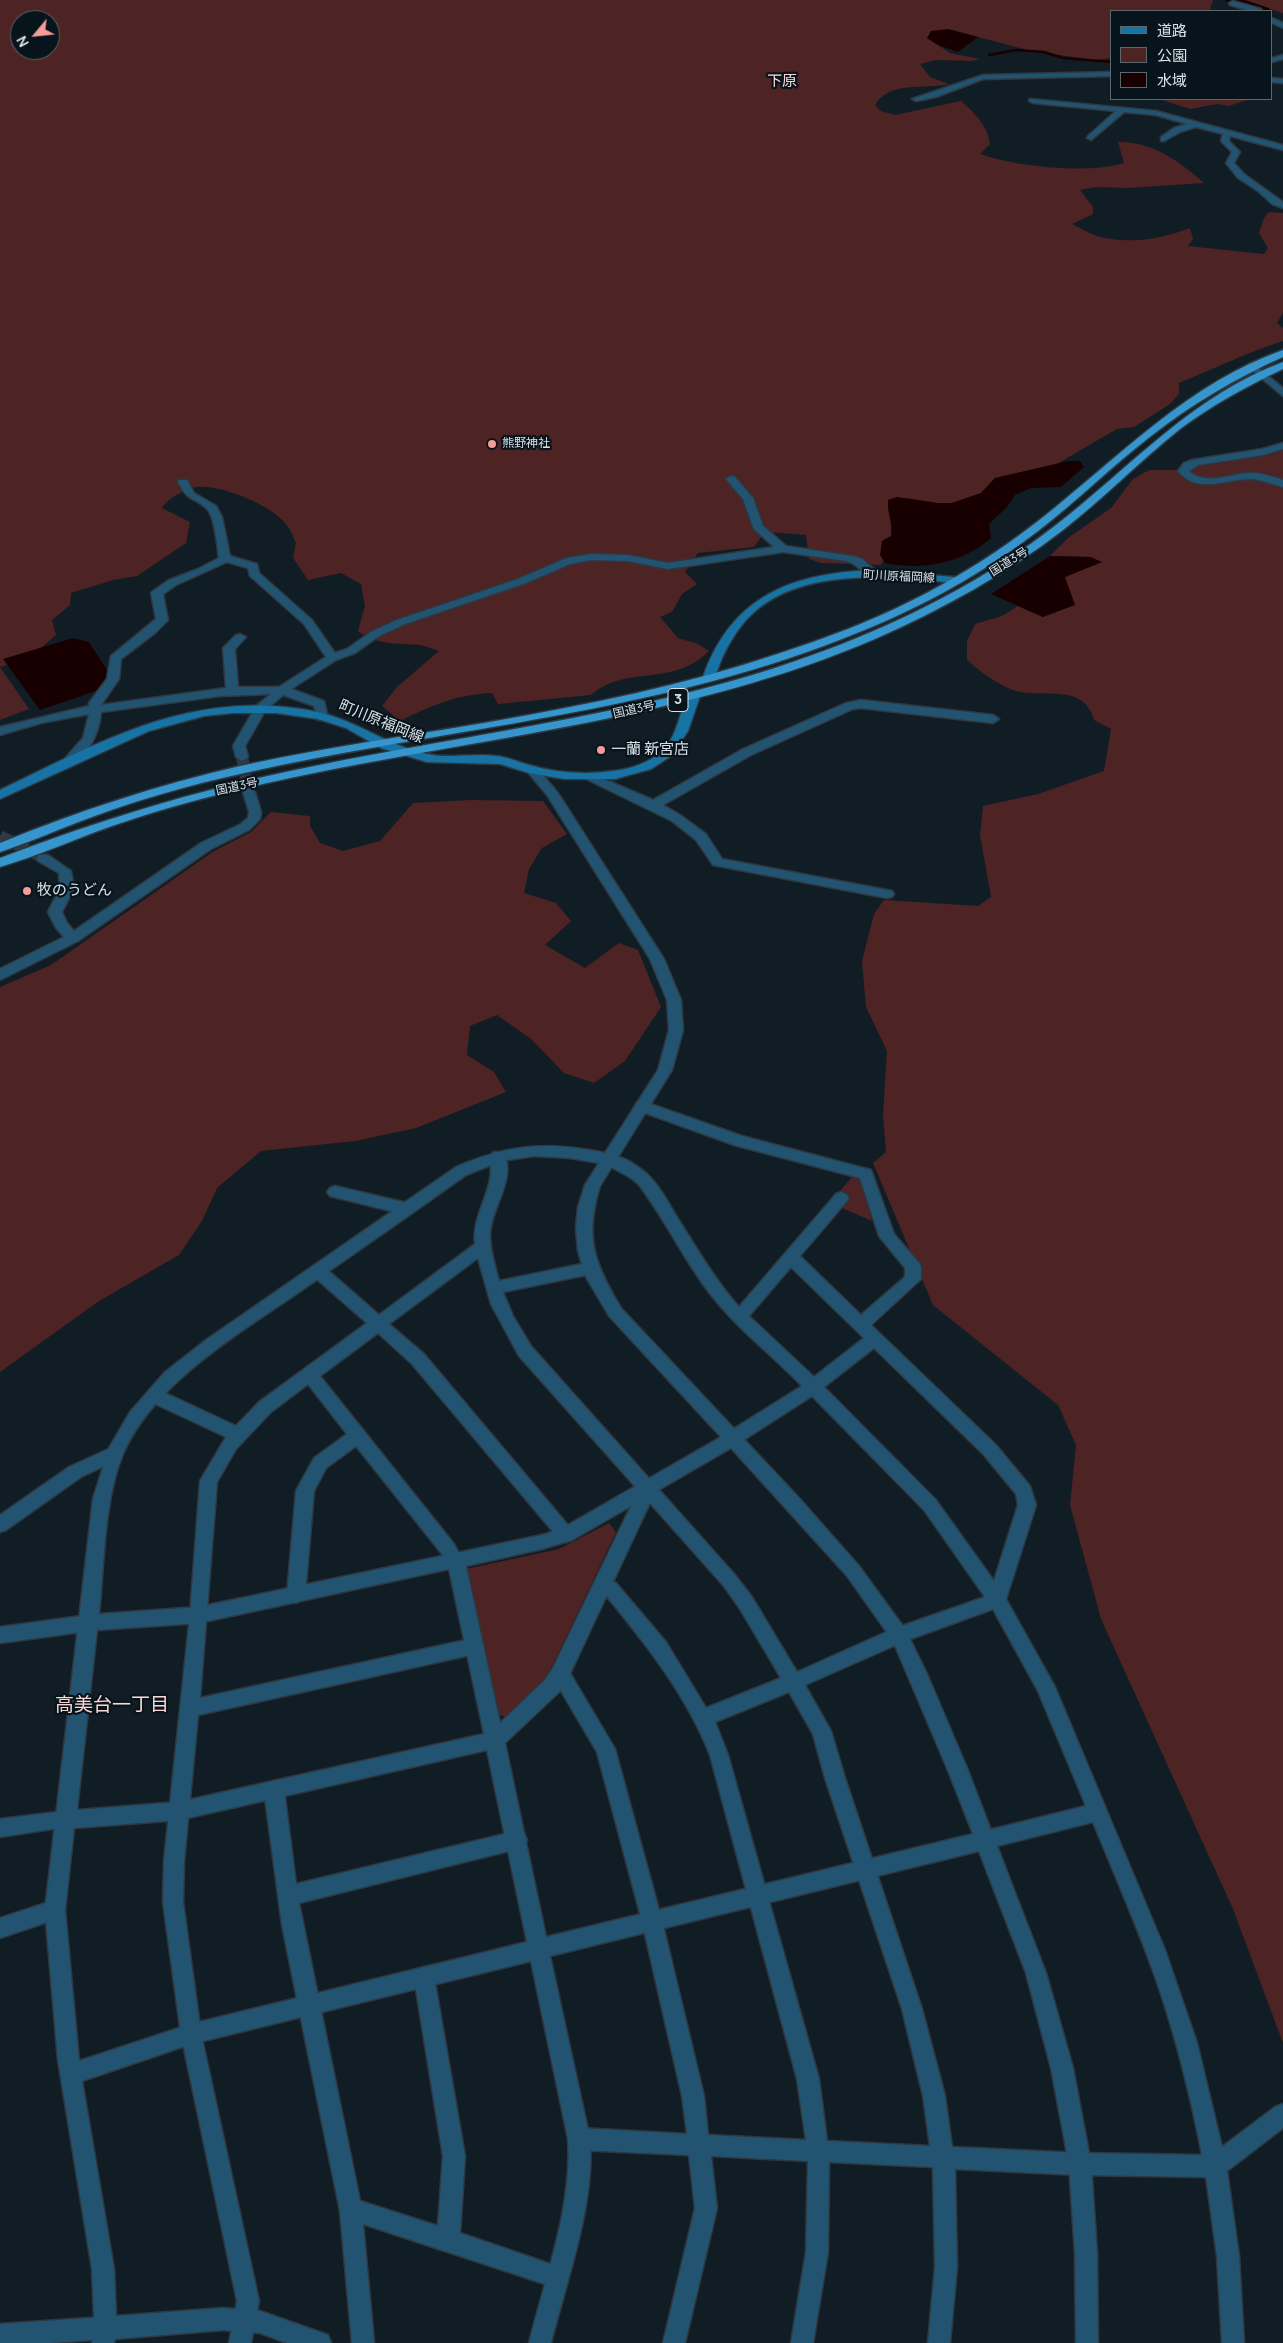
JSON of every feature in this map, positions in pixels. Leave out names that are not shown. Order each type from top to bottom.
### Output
[{"type":"highway","name":"国道3号","points":[[0,848],[57,824],[229,772],[380,743],[566,711],[709,677],[833,638],[914,602],[954,580],[1028,534],[1158,425],[1219,384],[1252,366],[1283,353]]},
{"type":"highway","name":"国道3号","points":[[0,863],[88,828],[218,790],[410,752],[610,716],[694,696],[772,673],[843,648],[918,615],[1005,566],[1068,520],[1176,427],[1203,409],[1283,365]]},
{"type":"main road","name":"町川原福岡線","points":[[709,677],[715,658],[749,611],[776,594],[816,580],[873,573],[954,580]]},
{"type":"main road","name":"町川原福岡線","points":[[0,795],[121,739],[170,720],[208,711],[260,709],[322,717],[348,725],[380,743],[440,760],[474,757],[501,760],[532,770],[570,777],[588,777],[631,771],[659,760],[673,747],[694,696]]},
{"type":"street","points":[[1233,3],[1255,10]]},
{"type":"street","points":[[916,100],[928,99],[970,80],[983,77],[1110,74]]},
{"type":"street","points":[[1033,102],[1156,113],[1226,134],[1246,137],[1283,148]]},
{"type":"street","points":[[1091,138],[1121,111]]},
{"type":"street","points":[[1164,139],[1177,130],[1196,124]]},
{"type":"street","points":[[1226,134],[1225,141],[1236,152],[1230,163],[1271,200],[1283,205]]},
{"type":"street","points":[[1252,366],[1283,393]]},
{"type":"street","points":[[1283,446],[1263,452],[1196,462],[1188,465],[1183,471],[1194,480],[1204,482],[1260,476],[1283,484]]},
{"type":"street","points":[[731,479],[748,498],[758,527],[784,548]]},
{"type":"street","points":[[183,482],[190,495],[211,506],[218,517],[225,559]]},
{"type":"street","points":[[242,757],[239,746],[260,709],[281,691],[332,658],[351,652],[375,634],[401,622],[522,580],[567,561],[591,557],[628,558],[674,566],[784,548],[849,558],[858,561],[873,573]]},
{"type":"street","points":[[64,765],[90,740],[96,716],[95,703],[113,679],[115,658],[126,648],[154,630],[162,620],[157,594],[163,587],[225,559],[237,560],[253,566],[254,574],[303,616],[328,647],[332,658]]},
{"type":"street","points":[[232,692],[229,648],[240,637]]},
{"type":"street","points":[[0,731],[36,719],[95,708],[232,692],[281,691],[305,696],[320,704],[322,717]]},
{"type":"street","points":[[652,806],[747,752],[850,706],[862,704],[993,719]]},
{"type":"street","points":[[532,770],[552,793],[657,959],[674,1000],[676,1030],[665,1070],[593,1185],[586,1207],[584,1236],[594,1277],[615,1312],[733,1438],[853,1571],[898,1635],[938,1724],[1036,1973],[1062,2068],[1080,2164],[1086,2253],[1087,2343]]},
{"type":"street","points":[[588,777],[652,806],[689,828],[702,838],[709,855],[718,862],[887,894]]},
{"type":"street","points":[[0,975],[73,938],[206,846],[246,827],[254,819],[255,812],[249,792]]},
{"type":"street","points":[[44,858],[65,871],[66,888],[56,912],[61,925],[73,938]]},
{"type":"street","points":[[642,1106],[739,1141],[866,1174],[887,1236],[913,1267],[913,1279],[860,1325]]},
{"type":"street","points":[[104,2335],[103,2269],[70,2074],[54,1910],[102,1499],[115,1453],[136,1417],[171,1377],[212,1345],[407,1208],[461,1171],[498,1156],[532,1150],[548,1150],[573,1151],[610,1160],[628,1167],[642,1178],[656,1196],[712,1285],[739,1317],[813,1387],[930,1504],[997,1600],[1046,1687],[1148,1930],[1174,2001],[1206,2113],[1215,2166],[1232,2304],[1232,2343]]},
{"type":"street","points":[[498,1156],[500,1166],[498,1183],[482,1234],[493,1288],[510,1329],[525,1351],[729,1580],[746,1603],[822,1731],[912,2009],[934,2096],[945,2176],[946,2268],[939,2343]]},
{"type":"street","points":[[335,1192],[407,1208]]},
{"type":"street","points":[[739,1317],[792,1258],[841,1198]]},
{"type":"street","points":[[240,2343],[248,2301],[192,2034],[172,1902],[210,1481],[230,1444],[265,1407],[484,1246]]},
{"type":"street","points":[[792,1258],[990,1450],[1027,1498],[1027,1505],[997,1600]]},
{"type":"street","points":[[493,1288],[591,1268]]},
{"type":"street","points":[[318,1271],[418,1359],[566,1535]]},
{"type":"street","points":[[0,1635],[89,1623],[199,1615],[454,1561],[566,1535],[733,1438],[813,1387],[874,1339]]},
{"type":"street","points":[[310,1375],[448,1549],[458,1568],[579,2139],[581,2165],[578,2194],[540,2343]]},
{"type":"street","points":[[155,1396],[238,1435]]},
{"type":"street","points":[[296,1594],[305,1491],[320,1463],[358,1435]]},
{"type":"street","points":[[0,1525],[75,1472],[115,1453]]},
{"type":"street","points":[[0,1828],[65,1820],[179,1811],[495,1740],[552,1686],[560,1674],[648,1489]]},
{"type":"street","points":[[602,1584],[610,1588],[660,1648],[703,1718],[719,1755],[808,2079],[818,2151],[817,2252],[802,2343]]},
{"type":"street","points":[[703,1718],[793,1682],[898,1635],[997,1600]]},
{"type":"street","points":[[190,1709],[475,1646]]},
{"type":"street","points":[[560,1674],[606,1749],[652,1921],[693,2096],[706,2208],[674,2343]]},
{"type":"street","points":[[274,1790],[287,1896],[351,2211],[363,2343]]},
{"type":"street","points":[[70,2074],[192,2034],[1098,1812]]},
{"type":"street","points":[[287,1896],[517,1840]]},
{"type":"street","points":[[0,1928],[54,1910]]},
{"type":"street","points":[[424,1977],[454,2156],[448,2240]]},
{"type":"street","points":[[579,2139],[1080,2164],[1215,2166],[1283,2115]]},
{"type":"street","points":[[351,2211],[367,2213],[557,2277]]},
{"type":"street","points":[[0,2335],[104,2335],[223,2319],[260,2322],[320,2343]]},
{"type":"green space","points":[[0,0],[1213,0],[1210,9],[1212,10],[1110,10],[1110,58],[1095,60],[1031,51],[948,29],[927,38],[950,53],[980,59],[971,61],[936,60],[920,64],[930,77],[949,84],[898,89],[881,97],[875,105],[881,111],[895,115],[961,101],[980,120],[989,137],[990,144],[980,154],[995,159],[1052,168],[1109,166],[1124,163],[1118,142],[1130,143],[1142,145],[1164,154],[1185,167],[1204,183],[1127,188],[1096,187],[1080,190],[1093,207],[1093,214],[1072,224],[1108,239],[1144,240],[1190,228],[1193,239],[1188,246],[1264,254],[1268,248],[1259,233],[1264,218],[1269,212],[1283,213],[1283,313],[1277,323],[1283,328],[1283,341],[1179,383],[1179,394],[1170,404],[1134,427],[1117,429],[1055,465],[995,478],[981,493],[952,503],[937,503],[907,498],[888,508],[892,530],[888,551],[881,565],[821,563],[809,559],[806,535],[765,532],[754,547],[698,553],[685,572],[697,584],[682,594],[672,612],[660,617],[678,638],[698,644],[709,651],[695,662],[680,669],[619,680],[591,695],[498,704],[492,693],[480,694],[444,702],[400,721],[382,706],[397,687],[439,651],[420,645],[396,644],[365,636],[358,631],[365,606],[361,584],[341,573],[308,580],[293,558],[296,543],[293,535],[278,516],[244,497],[207,487],[192,488],[182,492],[168,501],[162,508],[190,522],[186,543],[137,576],[113,580],[71,593],[70,605],[52,620],[56,635],[30,657],[0,667]]},
{"type":"green space","points":[[1240,0],[1283,0],[1283,13]]},
{"type":"green space","points":[[1162,100],[1248,100],[1229,106],[1217,104],[1190,109]]},
{"type":"green space","points":[[1283,450],[1283,2043],[1233,1909],[1101,1619],[1070,1505],[1076,1445],[1058,1405],[933,1305],[873,1163],[886,1152],[883,1115],[887,1051],[866,1007],[862,961],[874,914],[884,900],[978,906],[991,897],[980,835],[983,806],[1038,794],[1104,771],[1111,729],[1094,720],[1089,708],[1081,700],[1060,694],[1024,693],[1013,690],[994,681],[978,669],[967,660],[967,641],[975,624],[1002,616],[1018,606],[1043,617],[1065,577],[1102,562],[1090,557],[1050,556],[1068,538],[1111,508],[1133,479],[1149,470],[1174,470],[1269,455]]},
{"type":"green space","points":[[0,667],[29,709],[0,720]]},
{"type":"green space","points":[[471,800],[543,801],[567,834],[542,848],[529,869],[524,893],[556,903],[571,921],[545,945],[585,968],[619,943],[638,950],[661,1007],[625,1061],[594,1083],[564,1073],[531,1039],[497,1015],[470,1026],[467,1055],[494,1072],[506,1092],[416,1128],[355,1141],[261,1151],[217,1188],[202,1221],[179,1255],[99,1301],[0,1372],[0,987],[51,965],[214,851],[251,832],[271,812],[310,816],[310,826],[320,843],[343,851],[380,841],[413,803]]},
{"type":"green space","points":[[852,1177],[860,1178],[872,1221],[842,1208],[850,1196],[840,1191]]},
{"type":"green space","points":[[609,1523],[616,1532],[547,1677],[507,1717],[499,1715],[466,1569],[559,1549]]},
{"type":"water","points":[[948,29],[978,37],[958,52],[938,45],[927,38],[931,31]]},
{"type":"water","points":[[1068,461],[1080,461],[1084,467],[1061,487],[1031,488],[1015,495],[1007,507],[989,524],[991,538],[968,554],[941,563],[913,566],[885,563],[880,555],[882,541],[891,536],[888,500],[897,497],[937,503],[952,503],[981,493],[995,478]]},
{"type":"water","points":[[1050,556],[1090,557],[1102,562],[1065,577],[1075,605],[1043,617],[991,594]]},
{"type":"water","points":[[73,638],[89,642],[110,675],[96,691],[40,710],[3,659]]},
{"type":"waterway","points":[[1232,0],[1261,10]]},
{"type":"waterway","points":[[989,55],[1016,50],[1044,52],[1063,58],[1110,62]]},
{"type":"tunnel","points":[[242,757],[249,792]]},
{"type":"tunnel","points":[[0,836],[42,857]]},
{"type":"place","name":"熊野神社","points":[[492,444]]},
{"type":"place","name":"一蘭 新宮店","points":[[601,750]]},
{"type":"place","name":"牧のうどん","points":[[27,891]]},
{"type":"district","name":"下原","points":[[782,82]]},
{"type":"district","name":"高美台一丁目","points":[[112,1706]]}]
